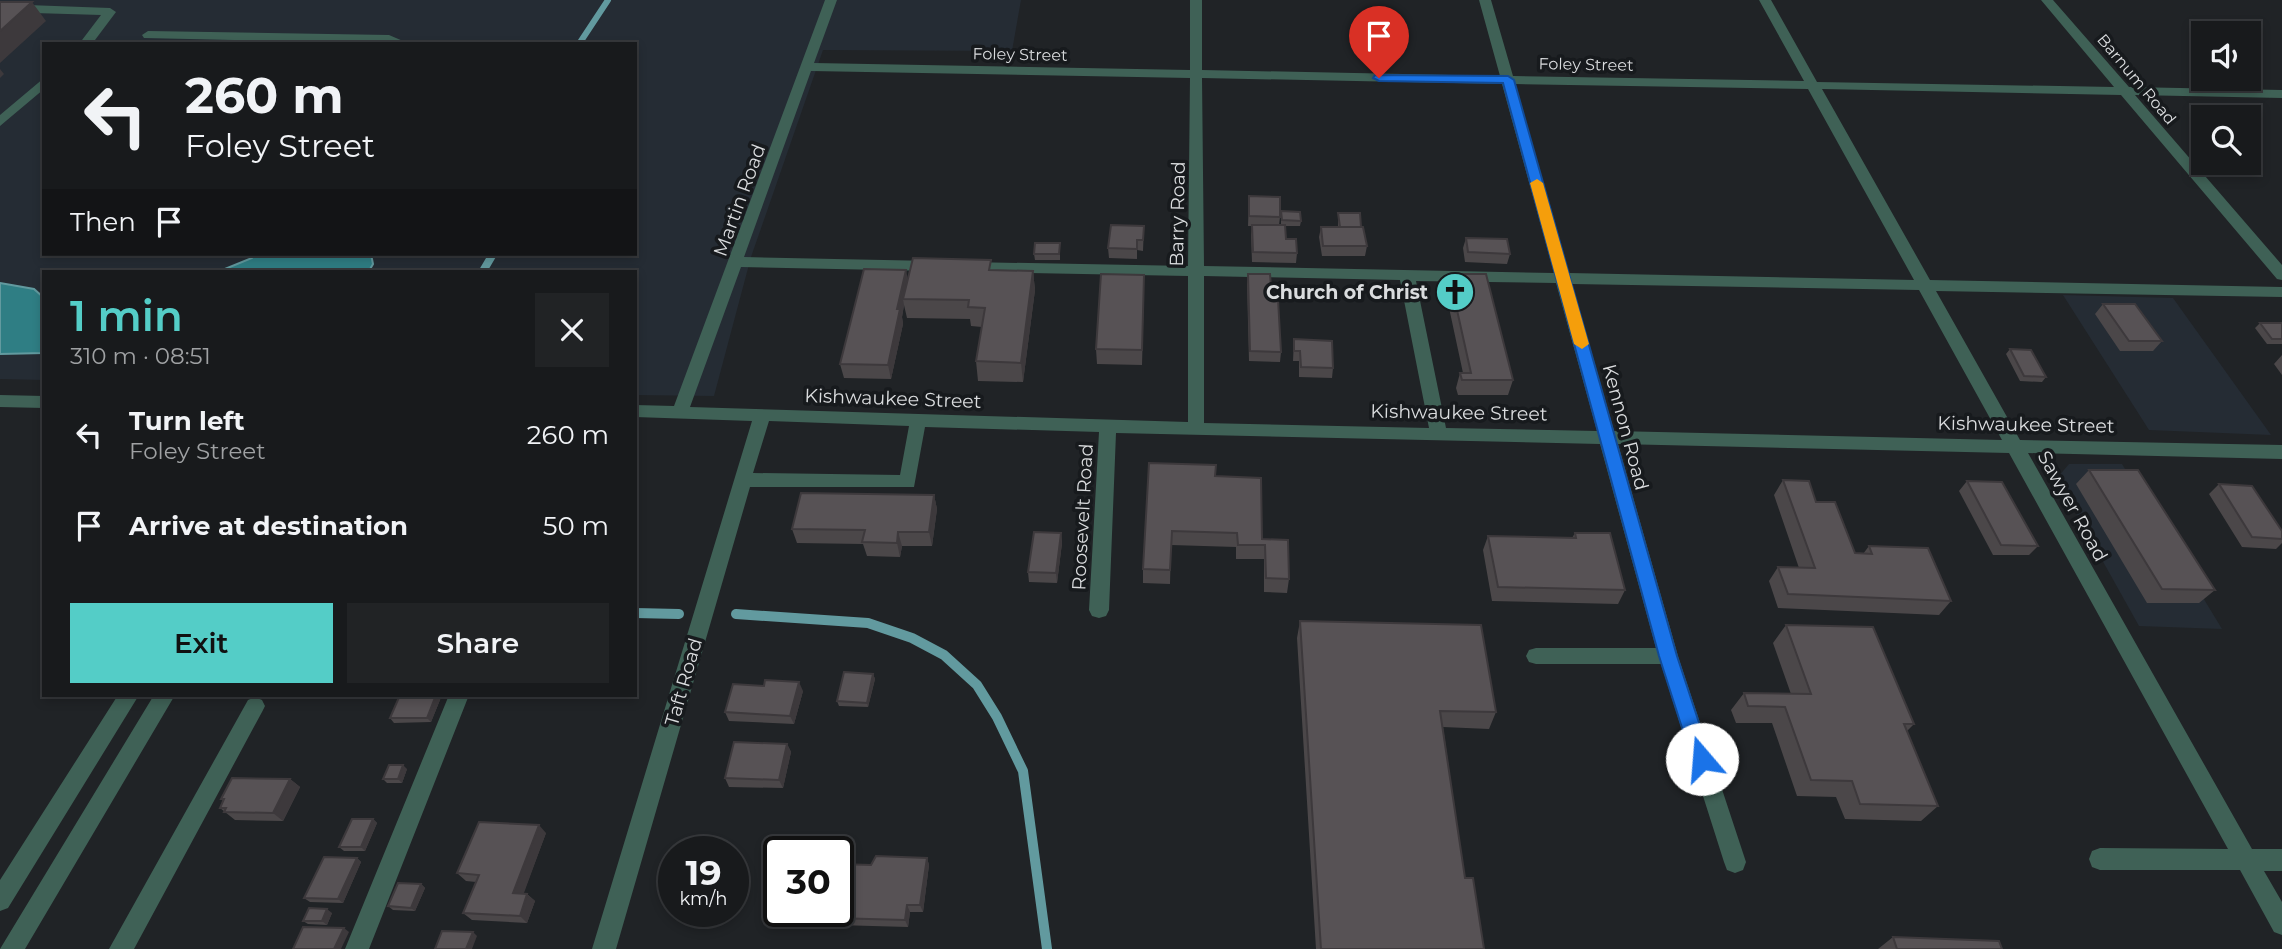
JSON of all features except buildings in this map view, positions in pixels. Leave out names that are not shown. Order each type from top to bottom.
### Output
[{"type":"street","name":"Martin Road","points":[[680,412],[831,0]]},
{"type":"street","name":"Barry Road","points":[[1196,0],[1196,429]]},
{"type":"street","name":"Kennon Road","points":[[1485,0],[1668,656],[1735,862]]},
{"type":"street","name":"Sawyer Road","points":[[1765,0],[2282,924]]},
{"type":"street","name":"Barnum Road","points":[[2047,0],[2282,275]]},
{"type":"street","points":[[0,8],[110,6]]},
{"type":"street","points":[[86,42],[110,6]]},
{"type":"street","points":[[148,35],[268,41],[396,42]]},
{"type":"street","name":"Foley Street","points":[[806,67],[2282,94]]},
{"type":"street","points":[[0,122],[42,84]]},
{"type":"street","points":[[737,262],[1195,273],[1564,277],[2282,292]]},
{"type":"street","points":[[1407,275],[1439,433]]},
{"type":"street","points":[[0,401],[42,402]]},
{"type":"street","name":"Kishwaukee Street","points":[[637,411],[1108,427],[2014,444],[2282,452]]},
{"type":"street","name":"Taft Road","points":[[604,949],[762,415]]},
{"type":"street","points":[[742,480],[908,482],[918,420]]},
{"type":"street","name":"Roosevelt Road","points":[[1099,610],[1108,427]]},
{"type":"street","points":[[1536,656],[1668,656]]},
{"type":"street","points":[[0,900],[128,697]]},
{"type":"street","points":[[12,949],[164,697]]},
{"type":"street","points":[[357,949],[458,697]]},
{"type":"street","points":[[121,949],[255,706]]},
{"type":"street","points":[[2100,859],[2282,860]]},
{"type":"shaded area","points":[[0,0],[1021,0],[1012,51],[823,50],[751,257],[714,396],[637,395],[637,270],[42,270],[42,380],[0,379]]},
{"type":"shaded area","points":[[2063,295],[2173,298],[2271,435],[2149,430]]},
{"type":"shaded area","points":[[2069,464],[2122,464],[2222,629],[2139,626],[2063,490],[2058,477]]},
{"type":"water","points":[[371,256],[373,264],[370,270],[222,270],[252,258]]},
{"type":"water","points":[[0,283],[34,289],[42,296],[42,353],[0,354]]},
{"type":"waterway","points":[[580,42],[608,0]]},
{"type":"waterway","points":[[484,270],[492,256]]},
{"type":"waterway","points":[[637,613],[679,614]]},
{"type":"waterway","points":[[736,614],[868,623],[912,638],[944,655],[977,685],[997,717],[1023,771],[1047,949]]},
{"type":"slow traffic","points":[[1537,183],[1582,344]]},
{"type":"place","name":"Church of Christ","points":[[1455,292]]},
{"type":"route","points":[[1379,78],[1508,80],[1668,656],[1702,759]]}]
